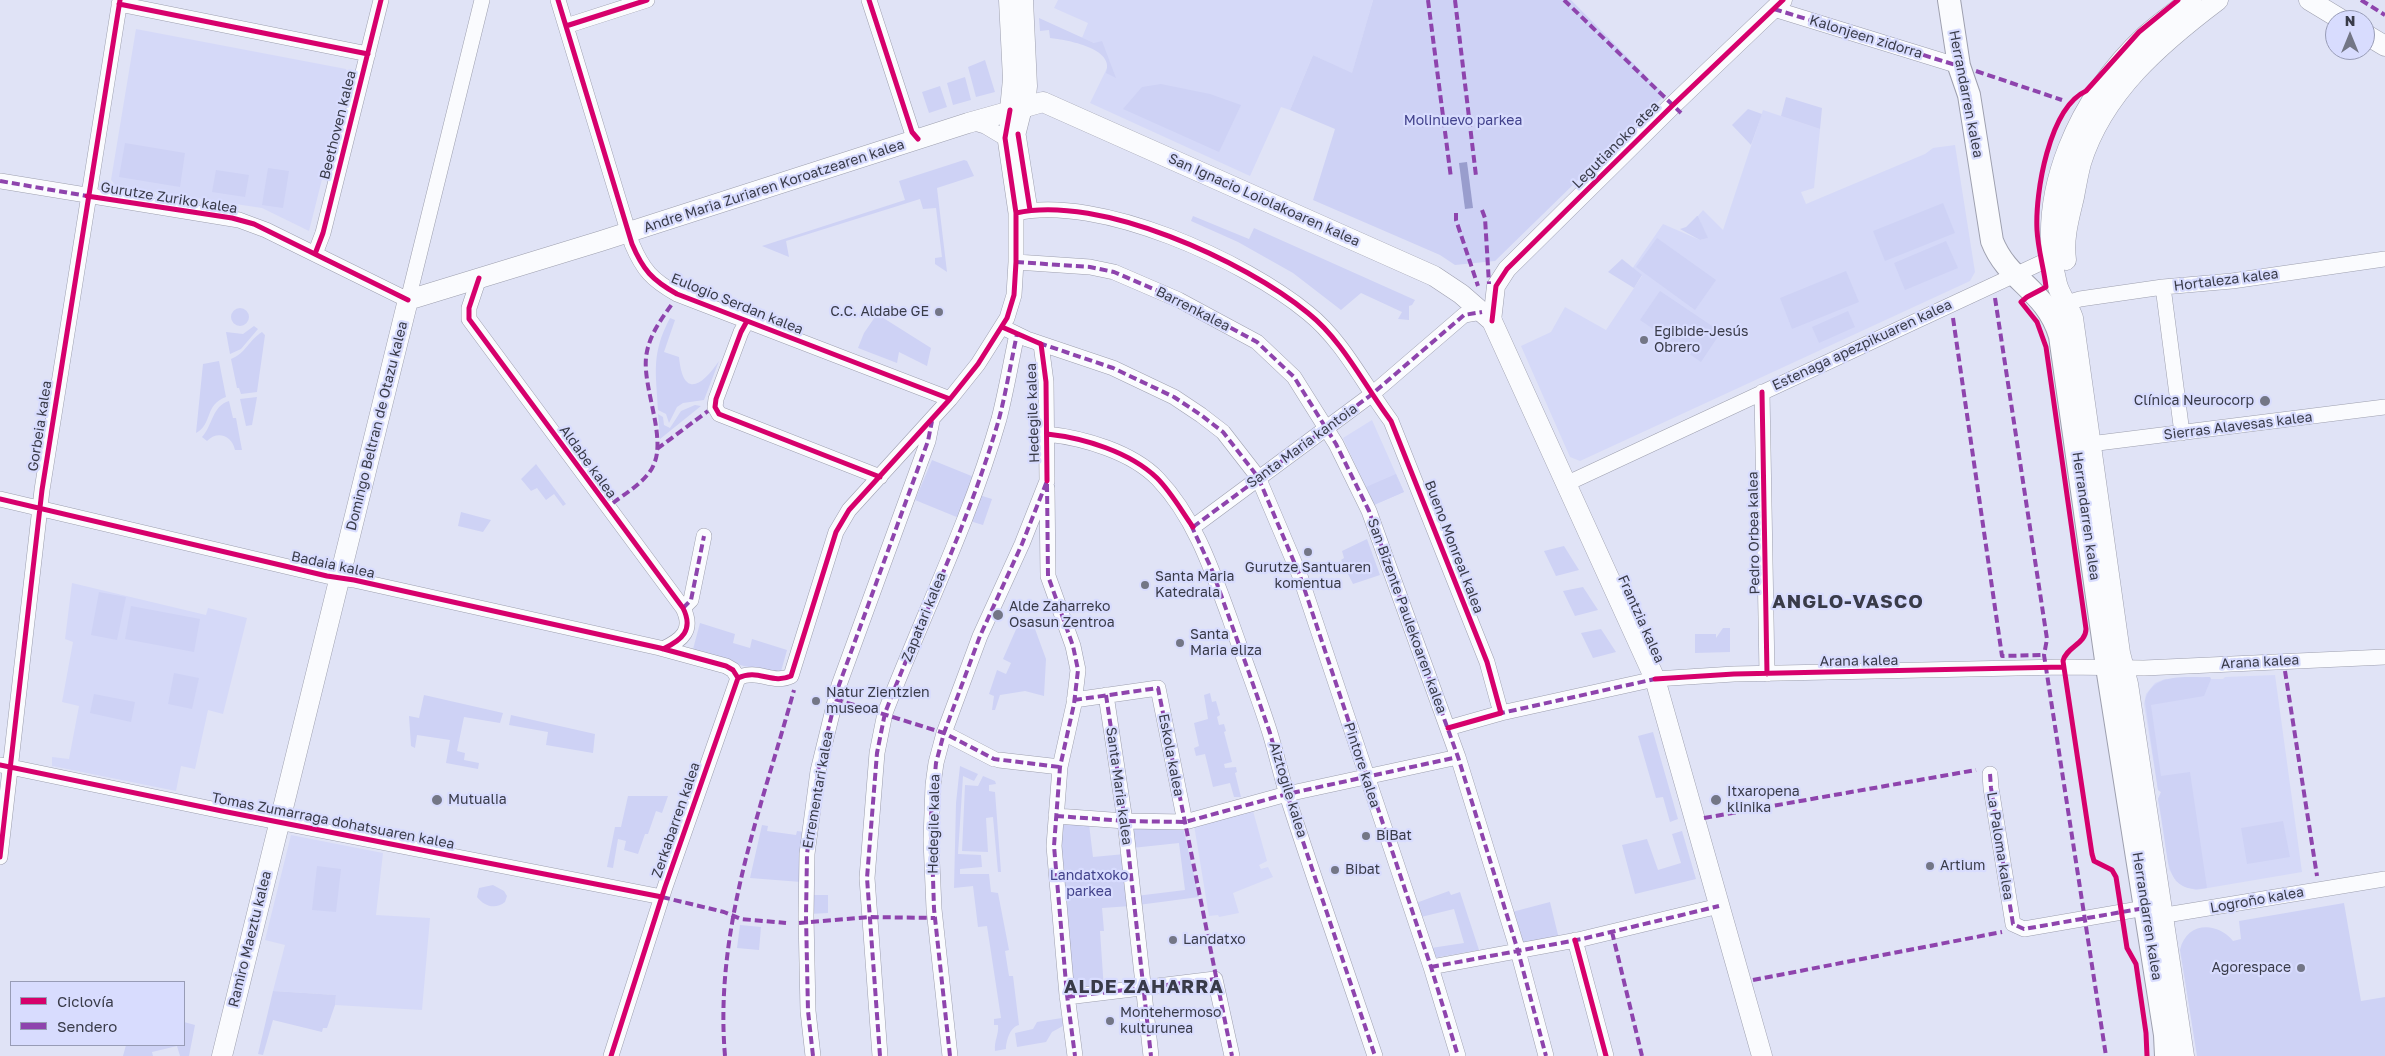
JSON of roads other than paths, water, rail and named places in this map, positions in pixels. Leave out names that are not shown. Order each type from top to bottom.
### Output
[{"type":"main road","points":[[1009,0],[1013,80],[1017,108]]},
{"type":"main road","points":[[1017,108],[1027,86],[1023,0]]},
{"type":"main road","name":"Herrandarren kalea","points":[[1949,0],[1959,66],[1969,95],[1989,230],[2001,260],[2033,290],[2050,312],[2057,326],[2115,667],[2154,912],[2184,1056]]},
{"type":"main road","points":[[2059,254],[2054,195],[2062,162],[2072,138],[2098,94],[2131,52],[2152,30],[2191,0]]},
{"type":"main road","points":[[2059,254],[2065,238],[2081,163],[2097,125],[2109,104],[2123,85],[2160,46],[2218,0]]},
{"type":"main road","points":[[2309,0],[2326,10]]},
{"type":"main road","name":"San Ignacio Loiolakoaren kalea","points":[[1017,108],[1047,102],[1434,276],[1487,316]]},
{"type":"main road","name":"Andre Maria Zuriaren Koroatzearen kalea","points":[[408,300],[1017,108]]},
{"type":"main road","name":"Herrandarren kalea","points":[[2059,254],[2058,286],[2073,318],[2090,444],[2115,667]]},
{"type":"main road","name":"Domingo Beltran de Otazu kalea","points":[[279,822],[408,300]]},
{"type":"main road","points":[[2061,345],[2067,303]]},
{"type":"main road","name":"Frantzia kalea","points":[[1487,316],[1568,483],[1655,679],[1762,1056]]},
{"type":"main road","name":"Ramiro Maeztu kalea","points":[[222,1056],[279,822]]},
{"type":"main road","name":"Herrandarren kalea","points":[[2154,912],[2151,947],[2165,1035],[2166,1056]]},
{"type":"street","name":"Beethoven kalea","points":[[314,254],[323,233],[382,0]]},
{"type":"street","name":"Domingo Beltran de Otazu kalea","points":[[408,300],[482,0]]},
{"type":"street","name":"Eulogio Serdan kalea","points":[[558,0],[628,232],[644,270],[677,294],[950,399]]},
{"type":"street","points":[[566,26],[647,0]]},
{"type":"street","points":[[869,0],[912,132],[918,139]]},
{"type":"street","points":[[120,2],[368,54]]},
{"type":"street","name":"Gorbeia kalea","points":[[0,857],[5,766],[39,508],[120,2]]},
{"type":"street","name":"Kalonjeen zidorra","points":[[1779,4],[1959,66]]},
{"type":"street","name":"Legutianoko atea","points":[[1487,316],[1496,286],[1506,269],[1779,4]]},
{"type":"street","points":[[1017,108],[1005,138],[1023,211]]},
{"type":"street","points":[[738,678],[753,674],[778,679],[785,679],[791,676],[836,532],[849,510],[932,421],[978,364],[1002,327],[1014,295],[1016,262],[1023,211],[1017,108]]},
{"type":"street","points":[[972,122],[985,126],[1005,138]]},
{"type":"street","name":"Gurutze Zuriko kalea","points":[[0,182],[239,220],[266,230],[408,300]]},
{"type":"street","name":"Bueno Monreal kalea","points":[[1023,211],[1070,211],[1128,222],[1186,242],[1262,280],[1308,313],[1336,341],[1371,395],[1391,421],[1488,662],[1501,713]]},
{"type":"street","points":[[1992,284],[1996,274],[1995,248]]},
{"type":"street","name":"Estenaga apezpikuaren kalea","points":[[1568,483],[1882,338],[1992,284],[2016,276],[2059,254]]},
{"type":"street","name":"Hortaleza kalea","points":[[2067,303],[2080,299],[2164,287],[2232,281],[2385,258]]},
{"type":"street","name":"Barrenkalea","points":[[1016,262],[1090,267],[1114,272],[1188,305],[1257,342],[1294,377],[1328,429]]},
{"type":"street","name":"Aldabe kalea","points":[[479,278],[469,308],[469,319],[683,608]]},
{"type":"street","points":[[2164,287],[2182,433]]},
{"type":"street","name":"Santa Maria kantoia","points":[[1192,527],[1258,477],[1328,429],[1371,395],[1464,315],[1487,316]]},
{"type":"street","points":[[747,321],[741,332],[716,399],[715,407],[719,414],[880,477]]},
{"type":"street","name":"Pintore kalea","points":[[1002,327],[1041,344],[1113,368],[1174,397],[1202,415],[1223,432],[1258,477],[1300,576],[1365,776],[1431,967],[1458,1056]]},
{"type":"street","name":"Zapatari kalea","points":[[880,1056],[867,878],[873,789],[880,734],[885,713],[964,520],[985,462],[999,418],[1016,334]]},
{"type":"street","name":"Hedegile kalea","points":[[950,1056],[934,909],[931,840],[933,785],[936,763],[944,733],[980,636],[1022,544],[1047,481],[1046,382],[1041,344]]},
{"type":"street","name":"Pedro Orbea kalea","points":[[1762,392],[1767,674]]},
{"type":"street","name":"Sierras Alavesas kalea","points":[[2090,444],[2385,407]]},
{"type":"street","name":"Errementari kalea","points":[[813,1056],[808,1011],[807,854],[818,772],[838,685],[928,441],[932,421]]},
{"type":"street","name":"San Bizente Paulekoaren kalea","points":[[1328,429],[1369,511],[1448,728],[1518,950],[1546,1056]]},
{"type":"street","name":"Aiztogile kalea","points":[[1048,434],[1064,436],[1105,448],[1146,468],[1167,490],[1192,527],[1212,570],[1248,670],[1270,734],[1287,794],[1375,1056]]},
{"type":"street","points":[[1047,481],[1048,576],[1073,646],[1078,670],[1074,700],[1060,767],[1055,849],[1067,997],[1074,1056]]},
{"type":"street","name":"Badaia kalea","points":[[0,499],[339,578],[663,649],[726,666],[733,670],[738,678]]},
{"type":"street","points":[[663,649],[678,641],[687,630],[687,619],[683,608],[691,600],[704,536]]},
{"type":"street","name":"Arana kalea","points":[[1448,728],[1501,713],[1655,679],[1767,674],[2115,667],[2385,657]]},
{"type":"street","name":"Zerkabarren kalea","points":[[611,1056],[662,897],[738,678]]},
{"type":"street","name":"Eskola kalea","points":[[1106,695],[1158,688],[1185,822]]},
{"type":"street","points":[[1074,700],[1106,695]]},
{"type":"street","name":"Santa Maria kalea","points":[[1106,695],[1125,821],[1150,1056]]},
{"type":"street","points":[[944,733],[996,760],[1060,767]]},
{"type":"street","points":[[1056,816],[1125,821],[1185,822],[1287,794],[1458,757]]},
{"type":"street","name":"Tomas Zumarraga dohatsuaren kalea","points":[[5,766],[662,897]]},
{"type":"street","name":"La Paloma kalea","points":[[1990,774],[2011,919]]},
{"type":"street","name":"Logroño kalea","points":[[2011,919],[2013,924],[2024,929],[2385,878]]},
{"type":"street","points":[[1431,967],[1575,940],[1719,906]]},
{"type":"street","points":[[1575,940],[1606,1056]]},
{"type":"street","points":[[1067,997],[1215,980],[1232,1056]]},
{"type":"place","name":"C.C. Aldabe GE","points":[[939,312]]},
{"type":"place","name":"Egibide-Jesús Obrero","points":[[1644,340]]},
{"type":"place","name":"Clínica Neurocorp","points":[[2265,401]]},
{"type":"place","name":"Gurutze Santuaren komentua","points":[[1308,552]]},
{"type":"place","name":"Santa Maria Katedrala","points":[[1145,585]]},
{"type":"place","name":"Alde Zaharreko Osasun Zentroa","points":[[998,615]]},
{"type":"place","name":"Santa Maria eliza","points":[[1180,643]]},
{"type":"place","name":"Natur Zientzien museoa","points":[[816,701]]},
{"type":"place","name":"Mutualia","points":[[437,800]]},
{"type":"place","name":"Itxaropena klinika","points":[[1716,800]]},
{"type":"place","name":"BiBat","points":[[1366,836]]},
{"type":"place","name":"Artium","points":[[1930,866]]},
{"type":"place","name":"Bibat","points":[[1335,870]]},
{"type":"place","name":"Landatxo","points":[[1173,940]]},
{"type":"place","name":"Agorespace","points":[[2301,968]]},
{"type":"place","name":"Montehermoso kulturunea","points":[[1110,1021]]},
{"type":"district","name":"ANGLO-VASCO","points":[[1848,602]]},
{"type":"district","name":"ALDE ZAHARRA","points":[[1144,987]]},
{"type":"park label","name":"Molinuevo parkea","points":[[1463,121]]},
{"type":"park label","name":"Landatxoko parkea","points":[[1089,884]]}]
